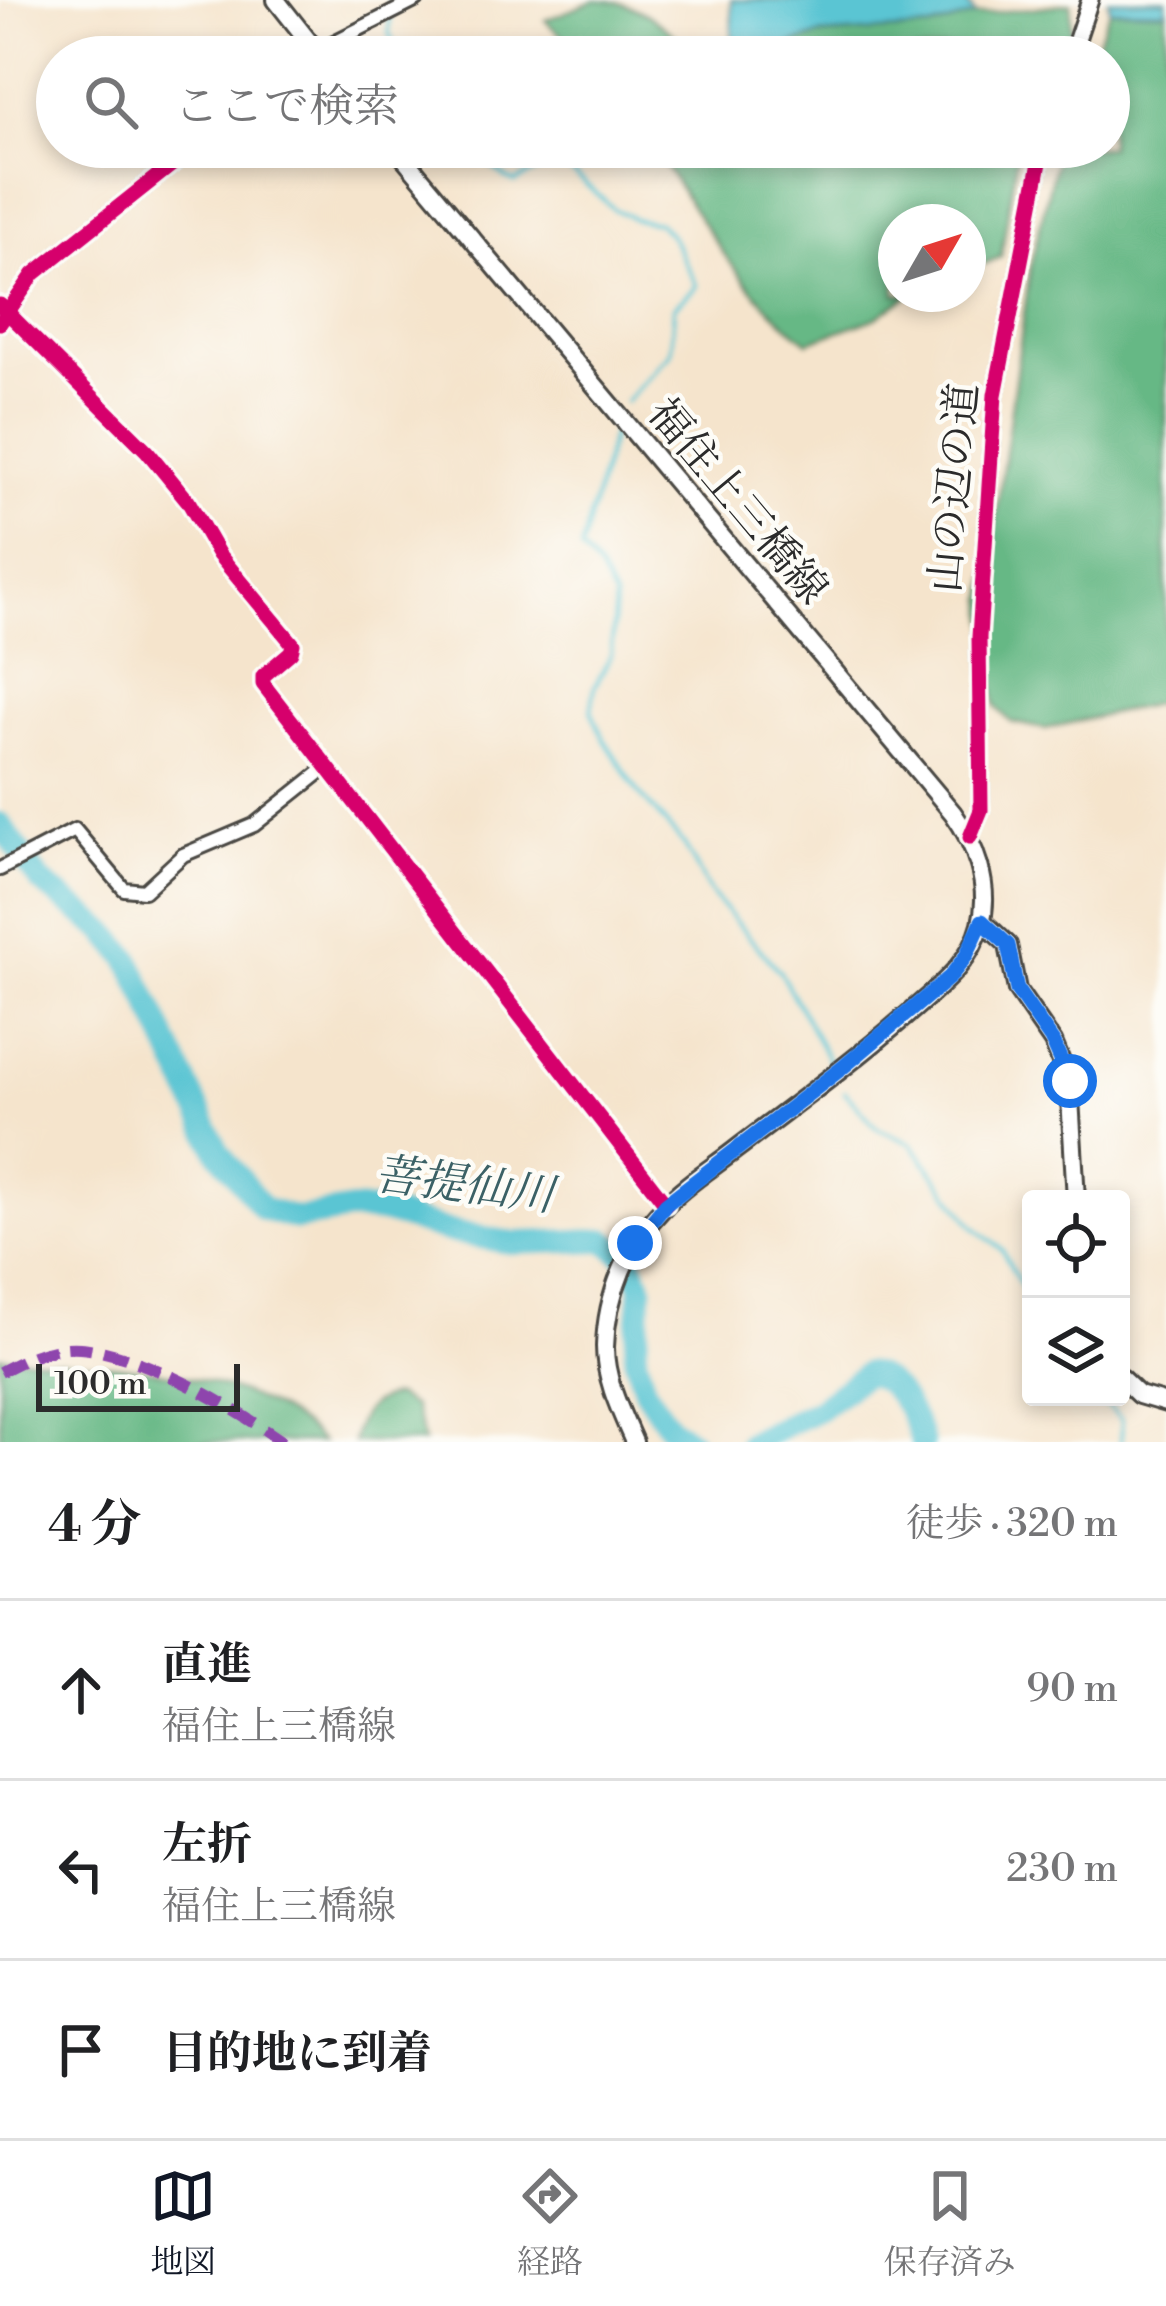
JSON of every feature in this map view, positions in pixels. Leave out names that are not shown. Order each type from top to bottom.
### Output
[{"type":"main road","points":[[276,0],[302,36]]},
{"type":"main road","name":"福住上三橋線","points":[[412,168],[970,837],[983,890],[982,921],[1008,945],[1017,990],[1053,1042],[1070,1081],[1076,1190]]},
{"type":"main road","points":[[634,1442],[609,1379],[605,1347],[621,1270],[635,1243],[666,1204],[842,1068],[950,977],[982,921]]},
{"type":"main road","points":[[1130,1387],[1138,1395],[1166,1403]]},
{"type":"street","points":[[349,36],[417,0]]},
{"type":"street","points":[[1078,36],[1090,0]]},
{"type":"street","points":[[168,168],[34,274],[2,313],[147,451],[188,501],[218,555],[290,639],[291,652],[262,680],[666,1204]]},
{"type":"street","name":"山の辺の道","points":[[970,837],[981,810],[979,637],[995,395],[1039,168]]},
{"type":"street","points":[[0,869],[75,830],[124,889],[144,890],[182,855],[254,825],[328,766]]},
{"type":"green space","points":[[596,0],[611,1],[651,17],[676,36],[563,36],[545,20]]},
{"type":"green space","points":[[1071,3],[1071,36],[818,36],[931,28],[975,15]]},
{"type":"green space","points":[[1110,10],[1166,11],[1166,701],[1045,729],[1011,722],[996,707],[985,598],[1031,263],[1054,168],[1130,168],[1130,36],[1099,36]]},
{"type":"green space","points":[[667,168],[1015,168],[1001,257],[986,263],[986,204],[878,204],[878,312],[884,312],[875,318],[808,342],[741,277]]},
{"type":"green space","points":[[0,1356],[126,1367],[214,1384],[291,1417],[322,1442],[0,1442]]},
{"type":"green space","points":[[395,1396],[414,1407],[424,1442],[353,1442],[365,1411]]},
{"type":"water","points":[[731,0],[965,0],[975,15],[931,28],[732,36]]},
{"type":"water","points":[[1108,0],[1166,0],[1166,11],[1110,10]]},
{"type":"waterway","points":[[390,0],[390,36]]},
{"type":"waterway","points":[[494,168],[515,182],[542,168]]},
{"type":"waterway","points":[[567,168],[614,209],[634,219],[659,223],[697,286],[674,307],[671,352],[626,401]]},
{"type":"waterway","points":[[614,428],[581,550],[599,570],[615,600],[611,655],[595,686],[591,711],[639,793],[685,846],[711,894],[780,972],[830,1062]]},
{"type":"waterway","name":"菩提仙川","points":[[0,824],[40,881],[106,932],[129,959],[218,1151],[263,1209],[297,1219],[351,1210],[385,1212],[446,1231],[513,1243],[605,1240],[630,1260],[642,1286],[635,1357],[645,1390],[669,1427],[692,1442]]},
{"type":"waterway","points":[[845,1092],[877,1128],[912,1144],[974,1227],[1002,1250],[1027,1298]]},
{"type":"waterway","name":"菩提仙川","points":[[750,1442],[819,1409],[866,1373],[895,1390],[922,1442]]},
{"type":"waterway","points":[[1107,1406],[1122,1420],[1121,1442]]},
{"type":"marked path","points":[[0,1372],[59,1349],[104,1352],[186,1383],[283,1442]]},
{"type":"cycle path","points":[[0,323],[34,274],[168,168]]},
{"type":"cycle path","points":[[970,837],[981,810],[979,637],[995,395],[1039,168]]},
{"type":"cycle path","points":[[0,305],[147,451],[188,501],[219,555],[293,644],[291,652],[263,676],[263,684],[666,1204]]},
{"type":"route","points":[[635,1243],[666,1204],[891,1029],[950,977],[982,921],[1008,945],[1017,990],[1053,1042],[1070,1081]]}]
